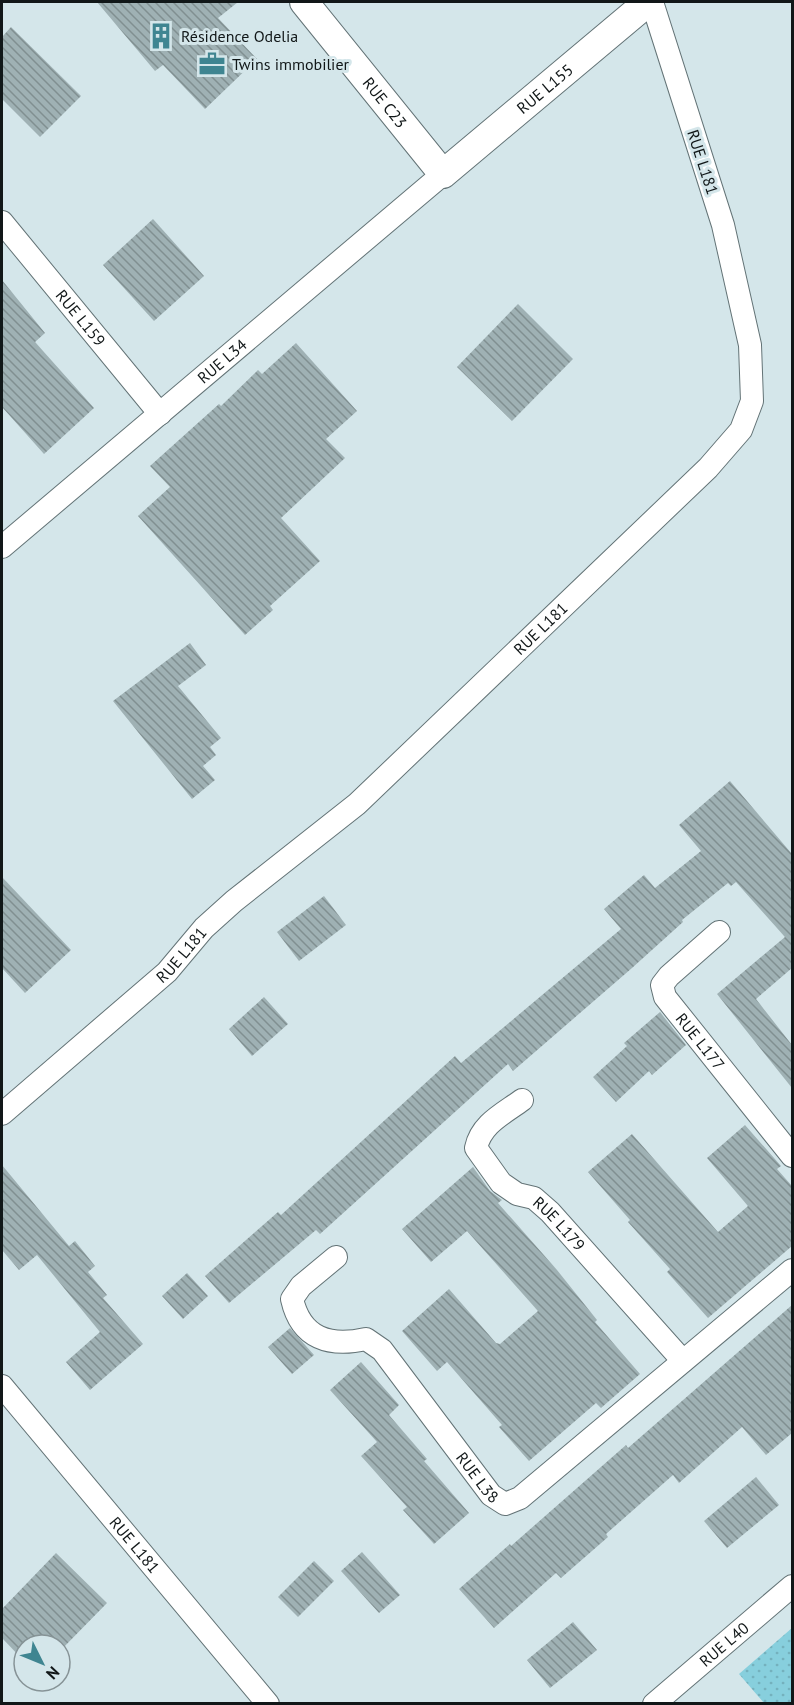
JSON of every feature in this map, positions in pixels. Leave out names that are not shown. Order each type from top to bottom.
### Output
[{"type":"street","name":"RUE C23","points":[[304,2],[443,174]]},
{"type":"street","name":"RUE L155","points":[[443,174],[650,2]]},
{"type":"street","name":"RUE L181","points":[[2,1114],[167,972],[204,928],[357,804],[674,501],[741,430],[753,401],[750,345],[723,225],[650,2]]},
{"type":"street","name":"RUE L34","points":[[2,547],[443,174]]},
{"type":"street","name":"RUE L159","points":[[2,222],[160,414]]},
{"type":"street","name":"RUE L177","points":[[719,932],[669,976],[662,985],[665,997],[792,1155]]},
{"type":"street","name":"RUE L179","points":[[522,1100],[479,1135],[476,1148],[501,1183],[517,1194],[534,1198],[550,1212],[683,1361]]},
{"type":"street","name":"RUE L38","points":[[336,1257],[301,1286],[292,1299],[295,1313],[315,1337],[328,1341],[349,1342],[366,1339],[382,1350],[491,1495],[505,1504],[520,1498],[792,1270]]},
{"type":"street","name":"RUE L181","points":[[2,1386],[268,1704]]},
{"type":"street","name":"RUE L40","points":[[654,1704],[792,1586]]},
{"type":"shaded area","points":[[792,1628],[792,1703],[764,1703],[739,1674]]},
{"type":"building","points":[[97,2],[238,2],[218,18],[257,59],[205,109],[163,65],[155,71]]},
{"type":"building","points":[[11,27],[81,96],[40,137],[2,99],[2,37]]},
{"type":"building","points":[[153,219],[204,276],[154,321],[103,265]]},
{"type":"building","points":[[2,280],[45,333],[35,342],[94,408],[44,454],[2,407]]},
{"type":"building","points":[[518,304],[573,359],[512,421],[457,367]]},
{"type":"building","points":[[296,343],[357,411],[326,439],[345,458],[281,518],[320,561],[270,606],[273,610],[245,635],[138,516],[170,487],[150,466],[219,404],[221,406],[258,370],[262,374]]},
{"type":"building","points":[[190,643],[206,665],[178,686],[221,738],[210,747],[216,755],[203,766],[215,780],[192,799],[113,701]]},
{"type":"building","points":[[730,781],[792,854],[792,968],[756,999],[792,1045],[792,1088],[717,994],[785,937],[736,882],[731,886],[728,883],[682,920],[683,922],[632,968],[513,1071],[508,1064],[320,1234],[316,1230],[229,1303],[205,1276],[278,1212],[281,1215],[455,1056],[461,1063],[621,929],[604,909],[644,875],[655,888],[701,851],[679,825]]},
{"type":"building","points":[[2,877],[71,950],[25,993],[2,968]]},
{"type":"building","points":[[324,896],[346,925],[299,961],[277,932]]},
{"type":"building","points":[[264,997],[288,1024],[252,1056],[229,1029]]},
{"type":"building","points":[[660,1012],[686,1045],[652,1075],[649,1071],[616,1102],[593,1077],[627,1046],[624,1043]]},
{"type":"building","points":[[745,1125],[781,1166],[777,1169],[792,1186],[792,1246],[708,1318],[667,1272],[670,1269],[588,1172],[632,1134],[718,1232],[748,1206],[707,1158]]},
{"type":"building","points":[[2,1165],[69,1246],[75,1241],[95,1266],[88,1272],[107,1295],[103,1298],[143,1344],[90,1390],[66,1362],[100,1332],[37,1255],[19,1270],[2,1250]]},
{"type":"building","points":[[473,1167],[490,1191],[502,1200],[498,1203],[557,1270],[597,1320],[595,1322],[640,1374],[601,1408],[596,1403],[529,1461],[499,1427],[502,1425],[447,1362],[437,1371],[402,1331],[449,1289],[496,1343],[500,1344],[538,1311],[467,1231],[431,1262],[402,1229]]},
{"type":"building","points":[[187,1273],[208,1296],[183,1319],[162,1296]]},
{"type":"building","points":[[792,1305],[792,1433],[766,1455],[742,1427],[679,1483],[673,1475],[606,1534],[608,1537],[561,1578],[556,1573],[494,1628],[459,1589],[626,1445],[628,1448]]},
{"type":"building","points":[[290,1328],[314,1355],[292,1374],[268,1347]]},
{"type":"building","points":[[361,1362],[399,1405],[389,1415],[427,1459],[424,1461],[469,1513],[434,1544],[403,1510],[407,1507],[361,1456],[377,1442],[330,1390]]},
{"type":"building","points":[[756,1477],[779,1505],[727,1548],[704,1521]]},
{"type":"building","points":[[362,1552],[400,1595],[379,1613],[341,1571]]},
{"type":"building","points":[[56,1553],[107,1603],[72,1639],[72,1633],[12,1633],[12,1648],[2,1638],[2,1609]]},
{"type":"building","points":[[314,1561],[334,1581],[298,1617],[278,1597]]},
{"type":"building","points":[[573,1622],[597,1650],[550,1688],[527,1660]]},
{"type":"place","name":"Résidence Odelia","points":[[161,36]]},
{"type":"place","name":"Twins immobilier","points":[[212,64]]}]
